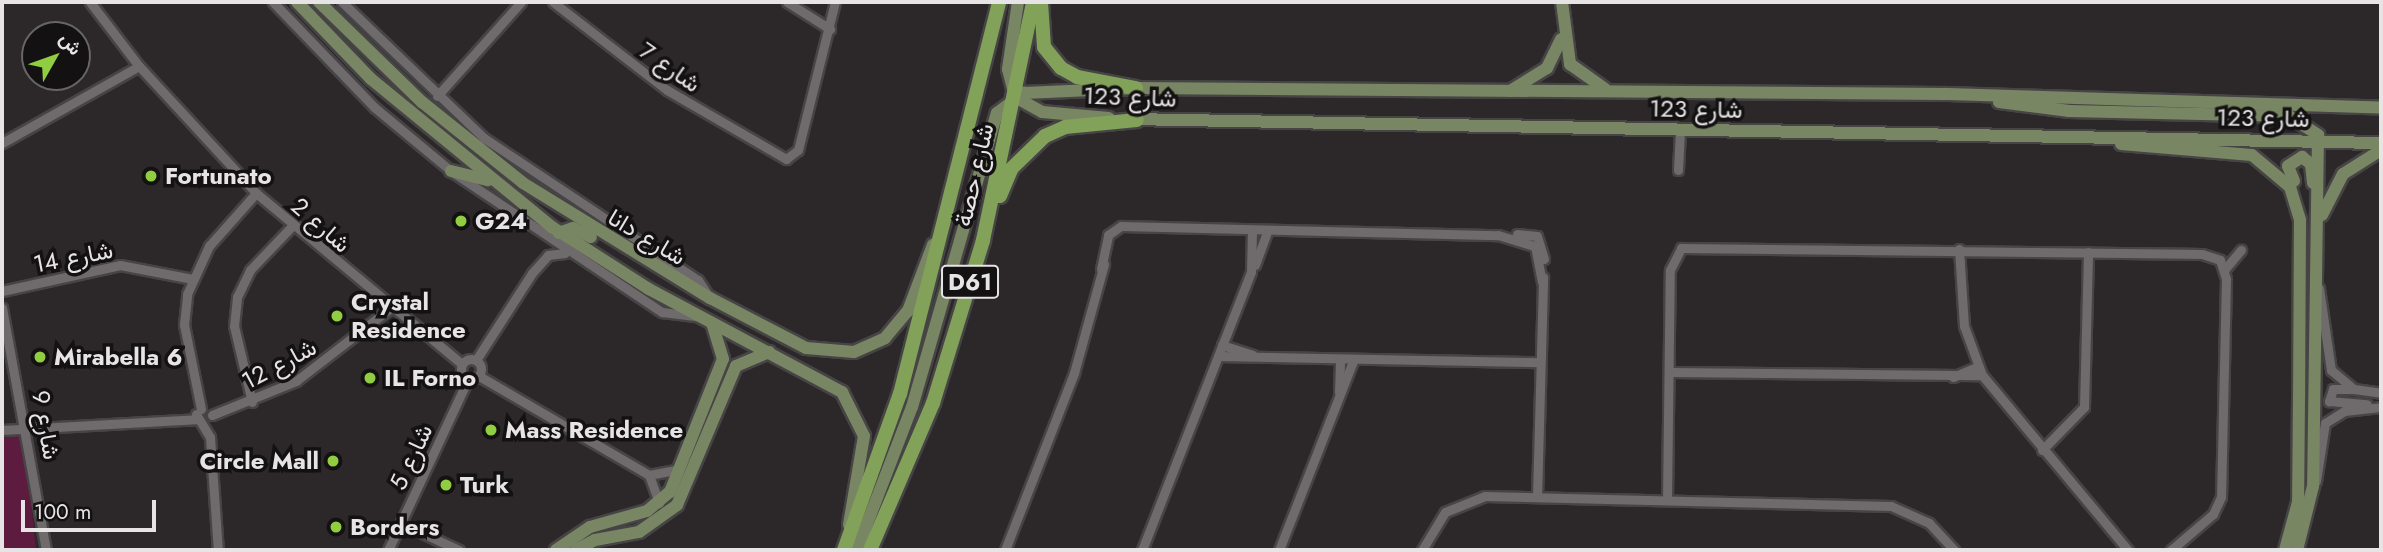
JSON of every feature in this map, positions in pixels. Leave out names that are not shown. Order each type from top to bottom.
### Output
[{"type":"main road","name":"شارع حصة","points":[[850,547],[900,394],[999,2]]},
{"type":"main road","name":"شارع حصة","points":[[870,550],[933,403],[983,240],[1033,2]]},
{"type":"main road","points":[[1041,2],[1044,47],[1060,68],[1077,78],[1136,88]]},
{"type":"main road","points":[[983,240],[1012,168],[1032,145],[1065,127],[1137,120]]},
{"type":"street","name":"شارع 2","points":[[90,2],[139,66],[256,193],[390,309],[462,364]]},
{"type":"street","points":[[274,2],[374,107],[451,171],[549,243],[670,316],[696,316]]},
{"type":"street","name":"شارع دانا","points":[[297,2],[371,79],[492,182],[559,233],[696,316],[828,382],[860,420],[864,453],[850,547]]},
{"type":"street","name":"شارع دانا","points":[[319,2],[475,146],[645,260],[710,298],[806,348],[838,354],[870,347],[908,311],[944,223]]},
{"type":"street","points":[[342,2],[437,96],[562,195],[698,280],[710,298]]},
{"type":"street","points":[[437,96],[521,2]]},
{"type":"street","name":"شارع 7","points":[[553,2],[667,90],[770,155],[786,159],[798,150],[830,29]]},
{"type":"street","points":[[787,2],[830,29],[835,2]]},
{"type":"street","points":[[850,547],[912,407],[997,113],[1015,97],[1008,69],[1018,2]]},
{"type":"street","points":[[1562,2],[1562,36],[1570,64],[1583,79],[1619,91]]},
{"type":"street","points":[[1497,95],[1540,75],[1562,36]]},
{"type":"street","points":[[2,143],[139,66]]},
{"type":"street","name":"شارع 123","points":[[1015,97],[1040,89],[1136,88],[1497,95],[1619,91],[1946,94],[2381,108]]},
{"type":"street","points":[[1946,94],[2059,110],[2289,116],[2306,122],[2320,140],[2313,486]]},
{"type":"street","name":"شارع 123","points":[[1015,97],[1053,114],[1137,120],[2381,143]]},
{"type":"street","points":[[1678,170],[1680,130]]},
{"type":"street","points":[[2031,135],[2252,155],[2290,187],[2301,250]]},
{"type":"street","points":[[2318,220],[2343,174],[2381,150]]},
{"type":"street","points":[[2285,550],[2298,502],[2302,202],[2288,170],[2295,158],[2311,164],[2318,220]]},
{"type":"street","points":[[451,171],[492,182]]},
{"type":"street","points":[[196,419],[201,409],[184,325],[193,279],[219,232],[256,193]]},
{"type":"street","points":[[252,401],[234,326],[237,297],[250,270],[292,226]]},
{"type":"street","points":[[645,260],[626,257],[576,228],[559,233],[549,243],[476,360],[462,364],[468,379],[479,376],[649,475],[659,503]]},
{"type":"street","points":[[1005,550],[1071,382],[1111,231],[1154,228],[1498,235],[1532,242],[1542,281],[1537,498]]},
{"type":"street","points":[[1251,272],[1252,230]]},
{"type":"street","points":[[1142,550],[1268,230]]},
{"type":"street","points":[[1667,500],[1672,372],[1671,270],[1681,248],[1959,249],[2212,255],[2225,269]]},
{"type":"street","points":[[1959,249],[1964,326],[1979,371],[2042,450],[2128,550]]},
{"type":"street","points":[[2171,550],[2213,514],[2221,496],[2225,269],[2241,250]]},
{"type":"street","points":[[2042,450],[2084,407],[2088,252]]},
{"type":"street","points":[[532,273],[548,256],[566,254]]},
{"type":"street","name":"شارع 14","points":[[2,291],[120,265],[193,279]]},
{"type":"street","points":[[2317,284],[2328,364],[2354,389]]},
{"type":"street","name":"شارع 9","points":[[2,308],[29,431],[46,550]]},
{"type":"street","name":"شارع 12","points":[[212,415],[252,401],[326,362],[390,309]]},
{"type":"street","points":[[576,550],[595,540],[639,532],[666,516],[686,492],[723,359],[712,324]]},
{"type":"street","points":[[1222,345],[1264,358]]},
{"type":"street","points":[[556,550],[574,534],[634,518],[659,503],[683,465],[736,366],[769,352]]},
{"type":"street","points":[[1218,356],[1540,362]]},
{"type":"street","points":[[1337,404],[1339,359]]},
{"type":"street","points":[[1279,550],[1354,359]]},
{"type":"street","points":[[476,360],[479,376]]},
{"type":"street","points":[[1672,372],[1952,377],[1979,371]]},
{"type":"street","name":"شارع 5","points":[[388,550],[468,379]]},
{"type":"street","points":[[2381,393],[2333,389],[2329,401],[2381,407]]},
{"type":"street","points":[[2297,550],[2325,423],[2344,411],[2381,407]]},
{"type":"street","points":[[201,409],[212,415],[206,424],[218,550]]},
{"type":"street","points":[[2,430],[29,431],[196,419],[206,424]]},
{"type":"street","points":[[649,475],[683,465]]},
{"type":"street","points":[[1422,550],[1435,523],[1457,504],[1485,496],[1891,506],[1930,523],[1954,550]]},
{"type":"street","points":[[401,523],[459,550]]},
{"type":"shaded area","points":[[19,430],[28,473],[36,550],[2,550],[2,432]]},
{"type":"place","name":"Fortunato","points":[[151,176]]},
{"type":"place","name":"G24","points":[[461,221]]},
{"type":"place","name":"Crystal Residence","points":[[337,316]]},
{"type":"place","name":"Mirabella 6","points":[[40,357]]},
{"type":"place","name":"IL Forno","points":[[370,378]]},
{"type":"place","name":"Mass Residence","points":[[491,430]]},
{"type":"place","name":"Circle Mall","points":[[333,461]]},
{"type":"place","name":"Turk","points":[[446,485]]},
{"type":"place","name":"Borders","points":[[336,527]]}]
